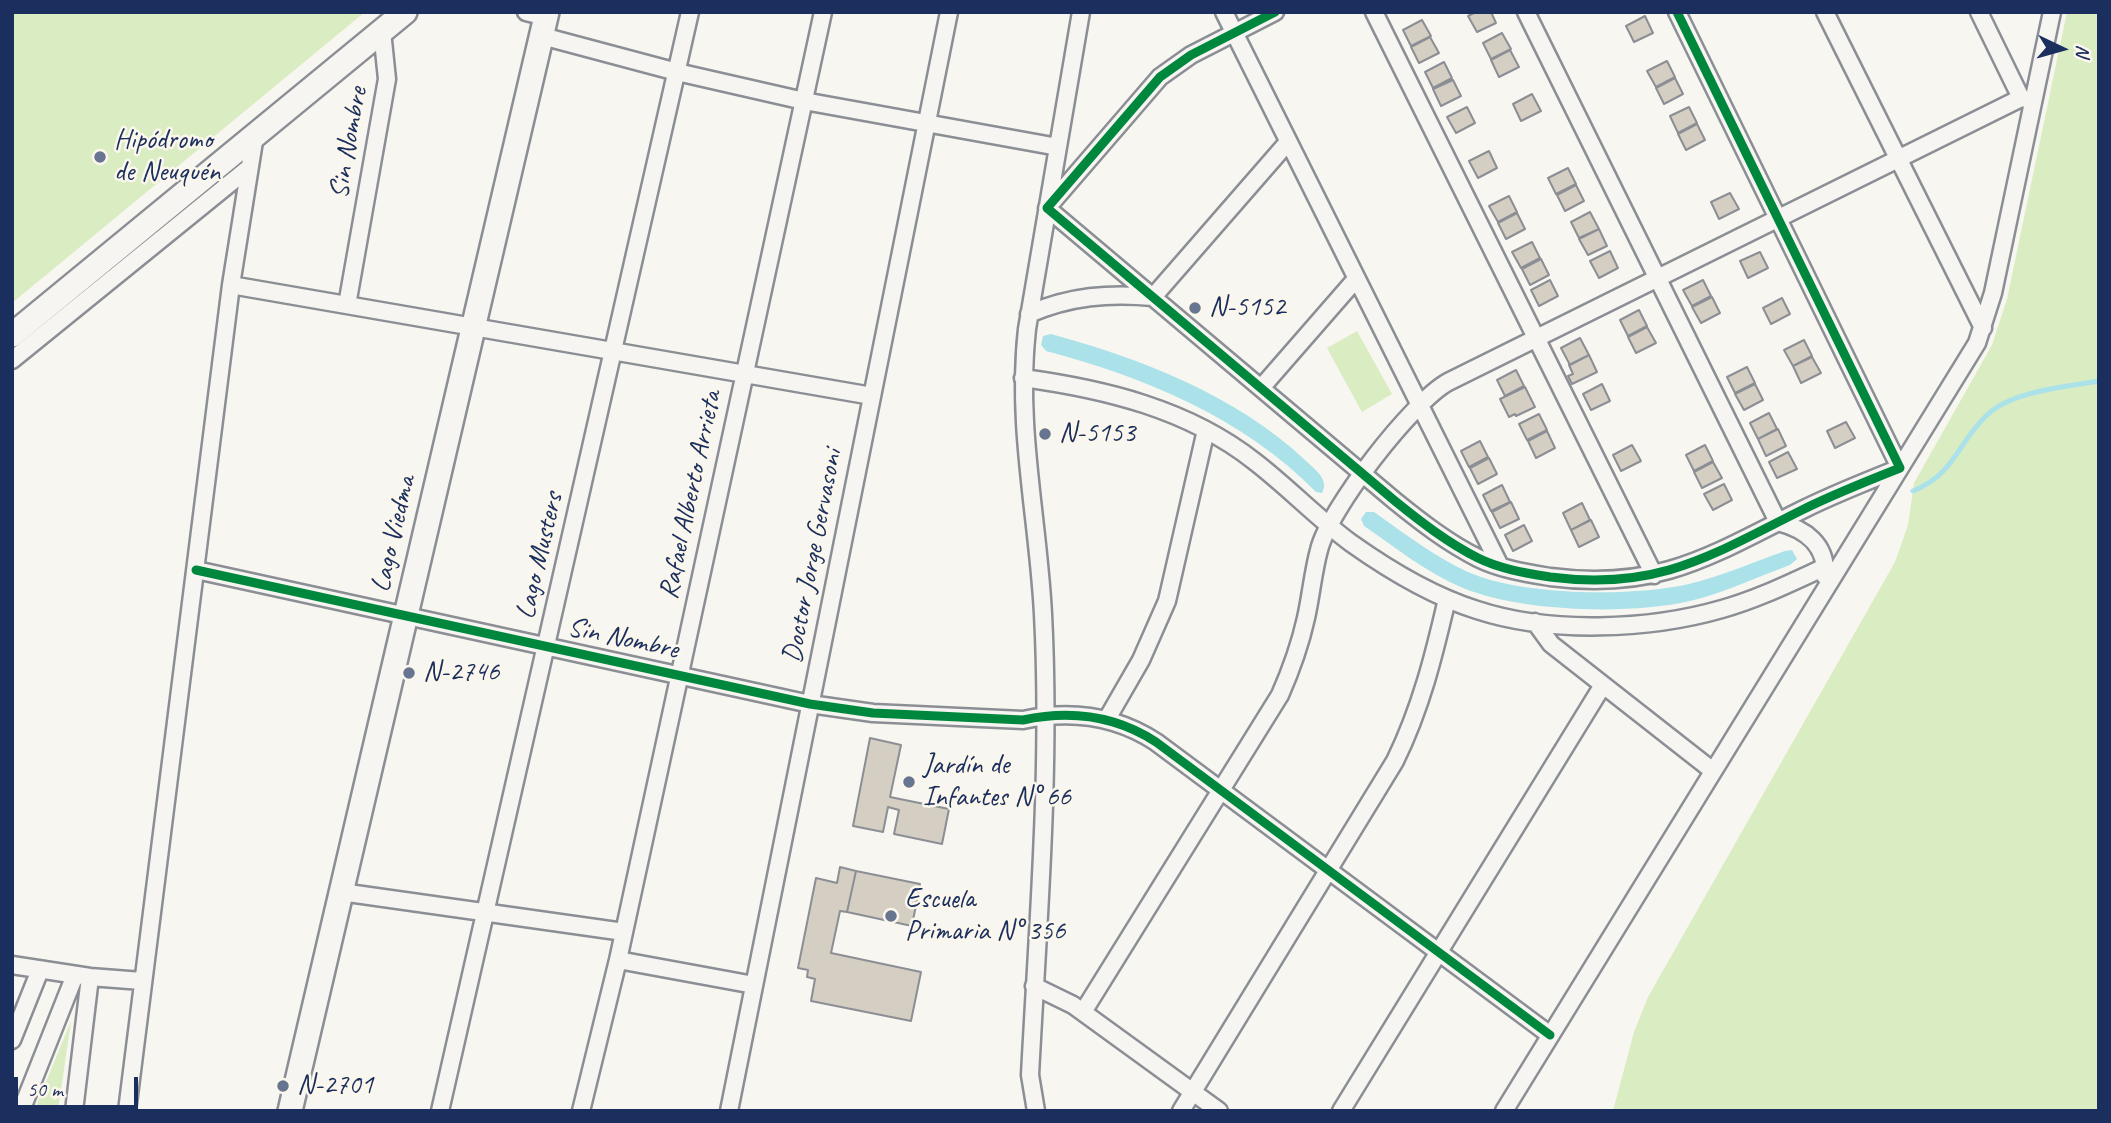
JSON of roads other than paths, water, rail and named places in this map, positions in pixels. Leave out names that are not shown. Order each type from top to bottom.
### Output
[{"type":"main road","points":[[12,335],[405,12]]},
{"type":"main road","name":"Lago Viedma","points":[[290,1111],[473,327],[540,19]]},
{"type":"street","name":"Lago Musters","points":[[440,1111],[690,12]]},
{"type":"street","name":"Rafael Alberto Arrieta","points":[[581,1111],[618,960],[823,12]]},
{"type":"street","name":"Doctor Jorge Gervasoni","points":[[729,1111],[949,12]]},
{"type":"street","points":[[1027,1111],[1045,772],[1045,715],[1043,615],[1024,433],[1023,378],[1029,314],[1081,12]]},
{"type":"street","points":[[1224,12],[1500,566]]},
{"type":"street","points":[[1047,208],[1160,77],[1191,55],[1275,12]]},
{"type":"street","points":[[1374,12],[1654,575]]},
{"type":"street","points":[[1525,12],[1778,522],[1800,529],[1810,536],[1823,555],[1825,567],[1822,595]]},
{"type":"street","points":[[1677,12],[1900,468]]},
{"type":"street","points":[[1825,12],[1983,328]]},
{"type":"street","points":[[1979,12],[2027,99]]},
{"type":"street","points":[[1504,1111],[1967,359],[1983,328],[1993,293],[2027,99],[2052,12]]},
{"type":"street","points":[[540,19],[677,72],[804,101],[1058,147]]},
{"type":"street","name":"Sin Nombre","points":[[347,305],[387,79],[382,31]]},
{"type":"street","points":[[1083,1012],[1267,718],[1292,669],[1306,617],[1319,549],[1329,525],[1363,474],[1419,405],[1437,388],[1448,382],[1898,159],[2027,99]]},
{"type":"street","points":[[127,1111],[231,285],[255,135]]},
{"type":"street","points":[[1153,297],[1288,142]]},
{"type":"street","points":[[12,360],[250,167]]},
{"type":"street","points":[[1047,208],[1363,474],[1452,544],[1500,566],[1534,574],[1599,581],[1654,575],[1707,558],[1825,499],[1900,468]]},
{"type":"street","points":[[1261,388],[1356,279]]},
{"type":"street","points":[[231,285],[872,396]]},
{"type":"street","points":[[1029,314],[1087,296],[1153,297]]},
{"type":"street","points":[[1023,378],[1116,396],[1154,408],[1206,430],[1254,460],[1329,525],[1395,572],[1447,599],[1505,618],[1535,622],[1633,624],[1697,616],[1752,598],[1825,567]]},
{"type":"street","points":[[1107,719],[1140,660],[1167,601],[1206,430]]},
{"type":"street","name":"Sin Nombre","points":[[196,570],[810,704],[873,713],[1023,720],[1045,715],[1107,719],[1124,724],[1149,737],[1222,790],[1550,1035]]},
{"type":"street","points":[[1181,1111],[1379,790],[1409,733],[1429,678],[1447,599]]},
{"type":"street","points":[[1535,622],[1551,645],[1713,771]]},
{"type":"street","points":[[1341,1111],[1603,685]]},
{"type":"street","points":[[341,892],[624,932]]},
{"type":"street","points":[[618,960],[754,985]]},
{"type":"street","points":[[12,965],[83,976],[142,981]]},
{"type":"street","points":[[12,1040],[40,970]]},
{"type":"street","points":[[21,1111],[83,976]]},
{"type":"street","points":[[74,1111],[83,976]]},
{"type":"street","points":[[1034,986],[1083,1012],[1219,1111]]},
{"type":"street","points":[[1030,1075],[1036,1111]]},
{"type":"water","points":[[1051,334],[1152,367],[1248,416],[1277,436],[1316,470],[1324,483],[1322,493],[1316,492],[1257,442],[1191,404],[1119,374],[1046,351],[1041,345],[1043,336]]},
{"type":"water","points":[[1366,512],[1374,512],[1432,552],[1468,572],[1491,580],[1547,590],[1608,592],[1665,588],[1713,577],[1785,551],[1792,550],[1797,559],[1790,565],[1690,601],[1637,608],[1576,609],[1545,606],[1487,596],[1450,582],[1412,560],[1364,526],[1361,519]]},
{"type":"waterway","points":[[1913,491],[1938,475],[1977,426],[1998,407],[2024,395],[2099,381]]},
{"type":"place","name":"Hipódromo de Neuquén","points":[[100,157]]},
{"type":"place","name":"N-5152","points":[[1195,308]]},
{"type":"place","name":"N-5153","points":[[1045,434]]},
{"type":"place","name":"N-2746","points":[[409,673]]},
{"type":"place","name":"Jardín de Infantes N° 66","points":[[909,782]]},
{"type":"place","name":"Escuela Primaria N° 356","points":[[891,916]]},
{"type":"place","name":"N-2701","points":[[283,1086]]}]
